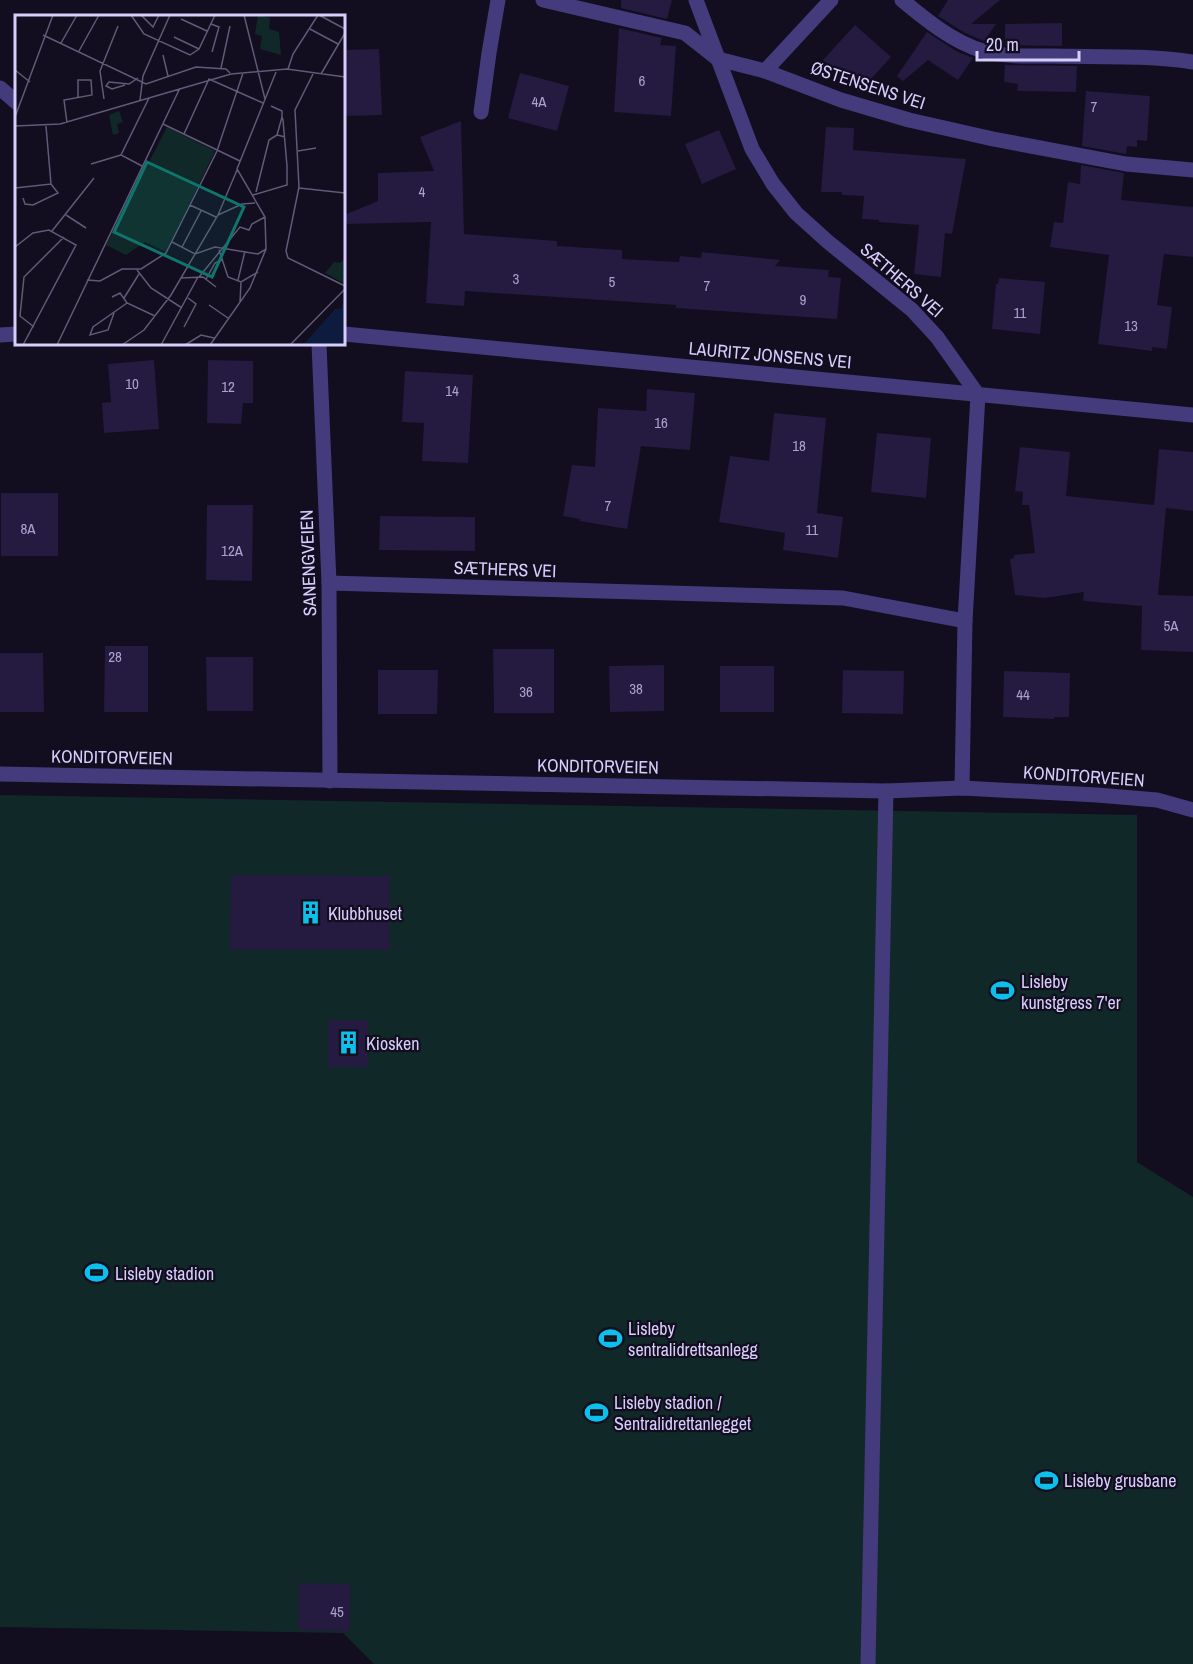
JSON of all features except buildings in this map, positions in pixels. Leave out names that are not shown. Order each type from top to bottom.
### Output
[{"type":"street","points":[[481,112],[498,0]]},
{"type":"street","name":"ØSTENSENS VEI","points":[[543,0],[685,33],[718,60],[765,71],[841,100],[909,120],[993,139],[1126,164],[1193,170]]},
{"type":"street","name":"SÆTHERS VEI","points":[[696,0],[752,148],[773,184],[796,213],[827,242],[912,310],[937,337],[978,395]]},
{"type":"street","points":[[765,71],[831,0]]},
{"type":"street","points":[[902,0],[957,40],[982,51],[1005,55],[1131,57],[1193,62]]},
{"type":"street","points":[[0,88],[15,101]]},
{"type":"street","points":[[0,335],[15,334]]},
{"type":"street","name":"LAURITZ JONSENS VEI","points":[[345,334],[1193,415]]},
{"type":"street","name":"SANENGVEIEN","points":[[319,345],[329,583],[330,780]]},
{"type":"street","points":[[962,789],[965,621],[978,395]]},
{"type":"street","name":"SÆTHERS VEI","points":[[329,583],[843,598],[965,621]]},
{"type":"street","name":"KONDITORVEIEN","points":[[0,774],[886,791],[962,789],[1157,800],[1193,810]]},
{"type":"street","points":[[868,1664],[886,791]]},
{"type":"green space","name":"Lisleby stadion / Sentralidrettanlegget","points":[[0,795],[1137,815],[1137,1162],[1193,1197],[1193,1664],[374,1664],[343,1633],[0,1627]]},
{"type":"place","name":"Klubbhuset","points":[[310,913]]},
{"type":"place","name":"Lisleby kunstgress 7'er","points":[[1003,991]]},
{"type":"place","name":"Kiosken","points":[[348,1043]]},
{"type":"place","name":"Lisleby stadion","points":[[97,1273]]},
{"type":"place","name":"Lisleby sentralidrettsanlegg","points":[[610,1338]]},
{"type":"place","name":"Lisleby stadion / Sentralidrettanlegget","points":[[596,1412]]},
{"type":"place","name":"Lisleby grusbane","points":[[1046,1480]]}]
